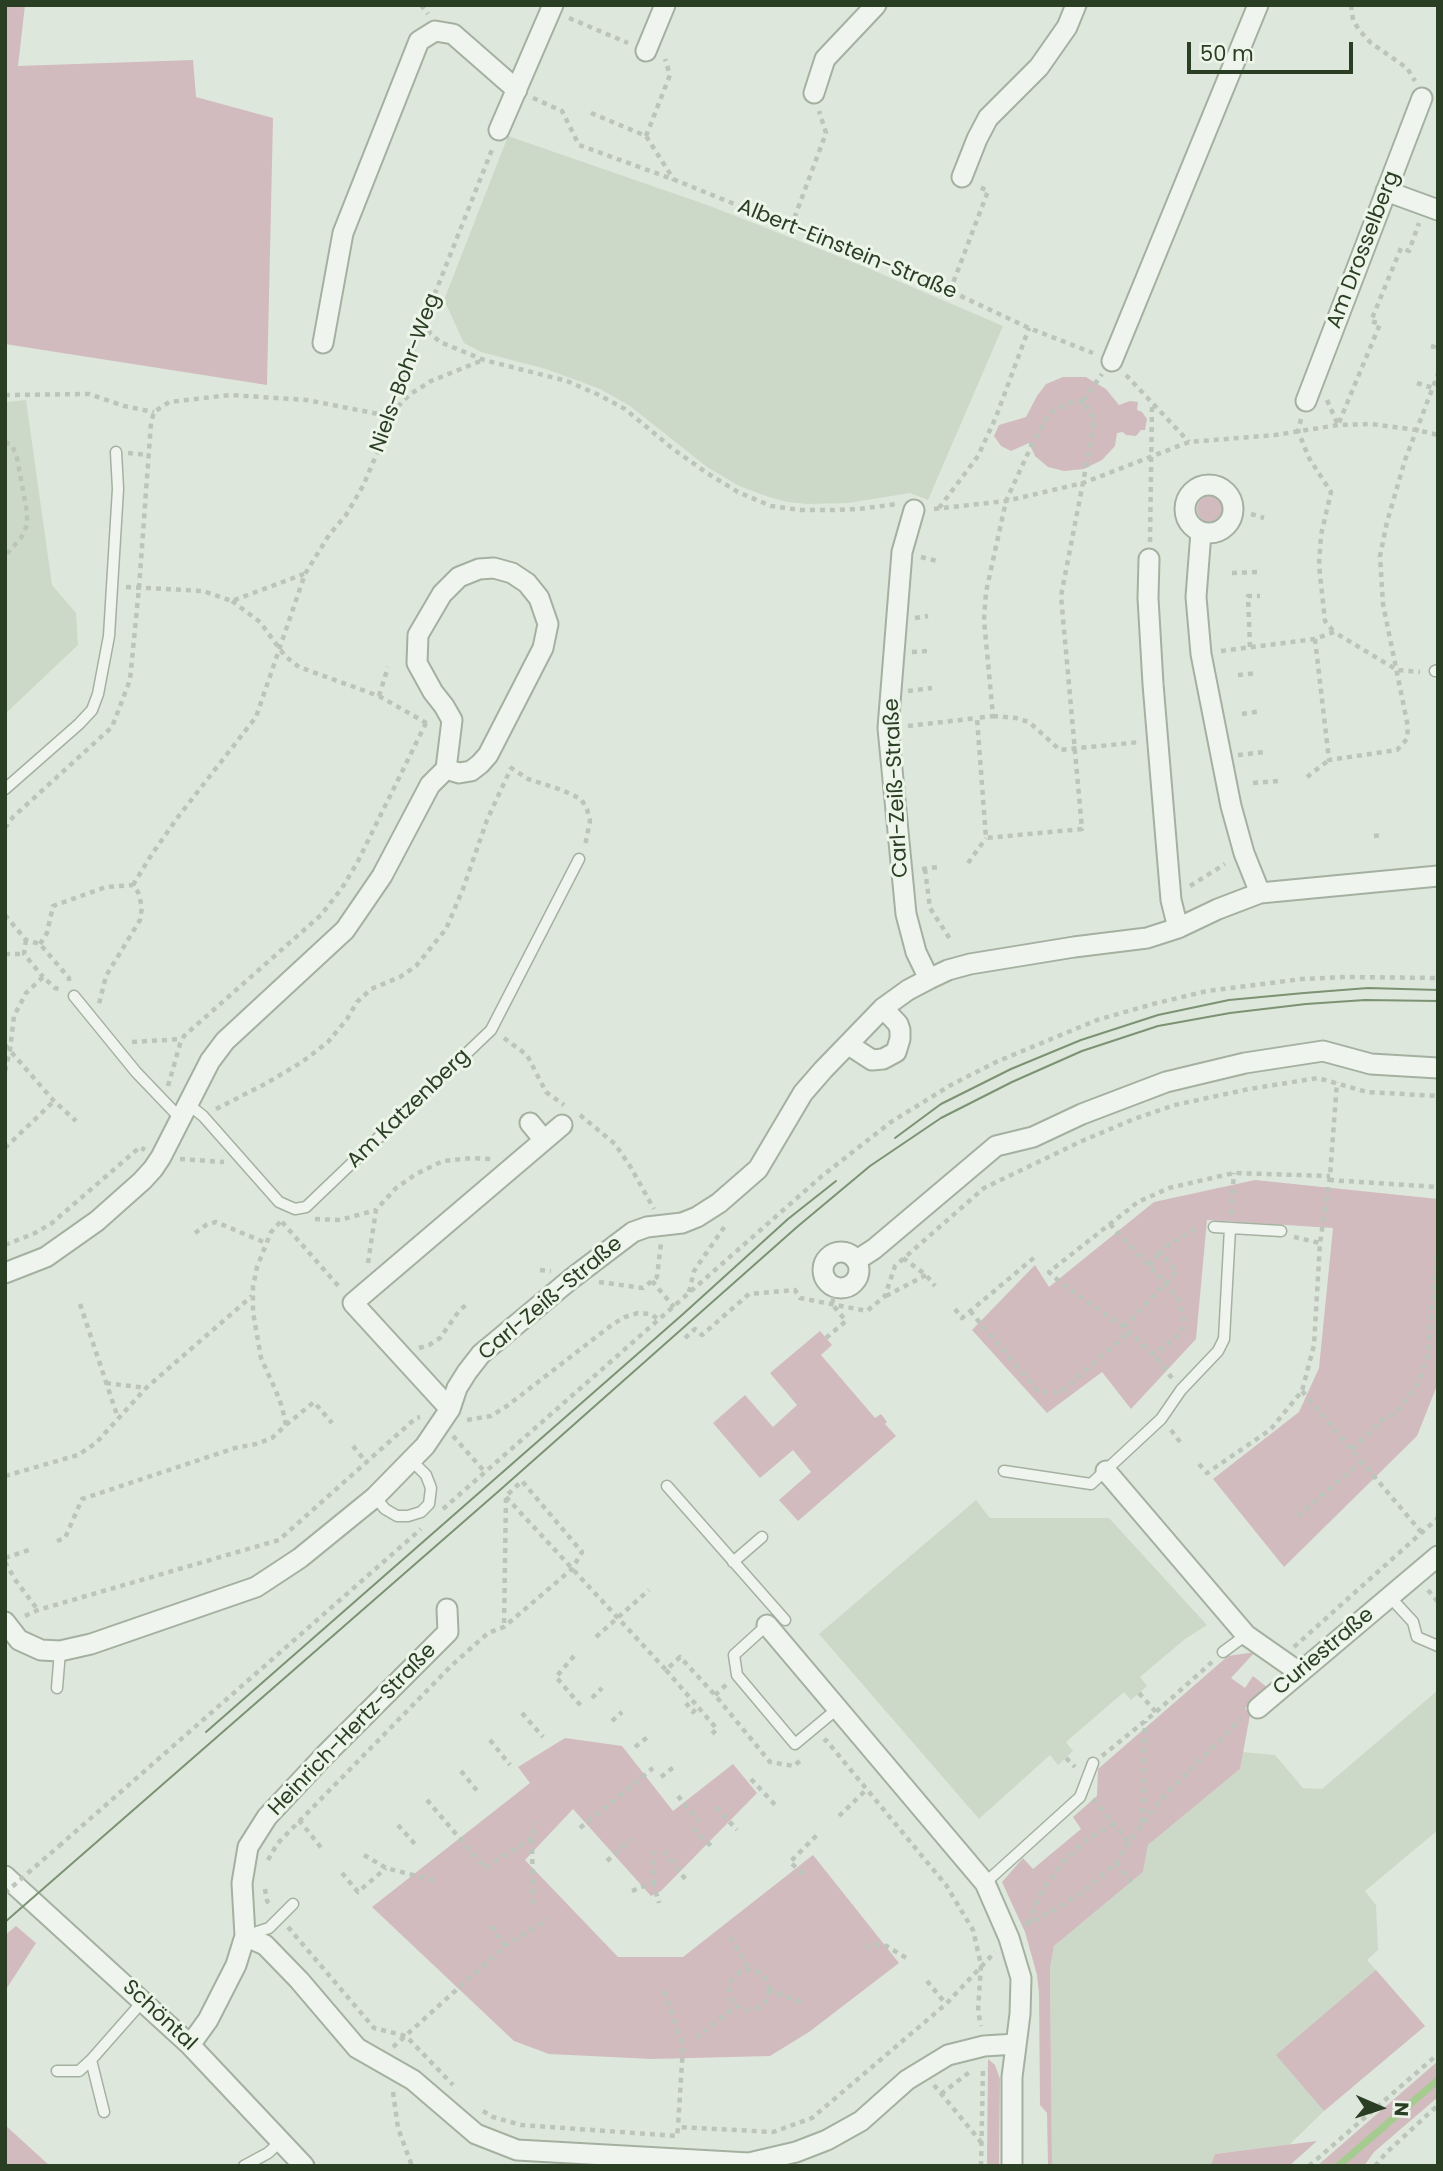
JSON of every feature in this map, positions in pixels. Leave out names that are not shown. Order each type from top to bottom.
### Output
[{"type":"street","points":[[499,130],[523,93],[554,5]]},
{"type":"street","points":[[646,51],[665,5]]},
{"type":"street","points":[[814,93],[825,59],[876,5]]},
{"type":"street","points":[[962,177],[982,127],[995,110],[1039,67],[1067,27],[1076,5]]},
{"type":"street","points":[[1112,360],[1258,5]]},
{"type":"street","points":[[323,343],[343,233],[419,41],[435,32],[453,34],[523,93]]},
{"type":"street","name":"Am Drosselberg","points":[[1306,401],[1422,98]]},
{"type":"street","points":[[1386,191],[1432,208]]},
{"type":"street","name":"Carl-Zeiß-Straße","points":[[914,510],[902,552],[888,728],[906,914],[916,952],[929,979]]},
{"type":"street","points":[[1200,532],[1196,597],[1202,654],[1231,806],[1244,853],[1260,893]]},
{"type":"street","points":[[1149,559],[1149,619],[1158,740],[1171,900],[1178,928]]},
{"type":"street","points":[[5,1273],[46,1257],[97,1222],[153,1169],[191,1113],[210,1061],[225,1041],[345,930],[382,876],[430,785],[446,769],[452,720],[417,663],[418,635],[442,594],[459,577],[479,569],[494,568],[512,573],[527,583],[539,598],[548,624],[543,648],[481,764],[471,771],[459,773],[446,769]]},
{"type":"street","name":"Carl-Zeiß-Straße","points":[[6,1624],[19,1640],[41,1650],[60,1651],[91,1644],[256,1587],[300,1558],[375,1497],[425,1446],[446,1416],[457,1388],[481,1354],[571,1279],[633,1232],[647,1227],[682,1223],[719,1203],[758,1169],[803,1093],[883,1008],[929,979],[970,964],[1147,938],[1178,928],[1260,893],[1438,876]]},
{"type":"street","points":[[849,1045],[872,1060],[883,1059],[896,1052],[900,1030],[883,1008]]},
{"type":"street","points":[[857,1260],[874,1249],[996,1146],[1033,1137],[1082,1114],[1166,1082],[1245,1063],[1323,1051],[1371,1064],[1438,1068]]},
{"type":"street","points":[[446,1416],[396,1350],[350,1298],[520,1161],[568,1115]]},
{"type":"street","points":[[530,1124],[544,1140]]},
{"type":"street","points":[[842,1252],[857,1260],[859,1272],[855,1282],[834,1296],[824,1278],[824,1265],[831,1255],[842,1252]]},
{"type":"street","points":[[1106,1471],[1246,1635],[1299,1672]]},
{"type":"street","name":"Curiestraße","points":[[1258,1708],[1438,1556]]},
{"type":"street","name":"Heinrich-Hertz-Straße","points":[[190,2045],[208,2020],[236,1965],[245,1936],[242,1883],[248,1847],[267,1817],[298,1783],[448,1632],[447,1609]]},
{"type":"street","points":[[776,1622],[837,1709],[985,1883],[1009,1938],[1021,1978],[1020,2014],[1012,2077],[1012,2166]]},
{"type":"street","name":"Schöntal","points":[[5,1876],[190,2045],[303,2166]]},
{"type":"street","points":[[245,1936],[265,1945],[357,2048],[413,2080],[476,2134],[517,2150],[749,2162],[796,2152],[827,2140],[860,2121],[907,2080],[948,2055],[984,2046],[1016,2044]]},
{"type":"lane","points":[[5,789],[92,710],[103,675],[109,636],[118,489],[116,452]]},
{"type":"lane","name":"Am Katzenberg","points":[[191,1113],[279,1202],[295,1209],[306,1207],[491,1030],[579,859]]},
{"type":"lane","points":[[72,994],[164,1103],[191,1113]]},
{"type":"lane","points":[[1214,1227],[1281,1231]]},
{"type":"lane","points":[[1004,1471],[1091,1483],[1161,1419],[1181,1390],[1219,1351],[1224,1339],[1230,1228]]},
{"type":"lane","points":[[375,1497],[385,1509],[397,1516],[421,1512],[429,1504],[431,1488],[426,1475],[411,1460]]},
{"type":"lane","points":[[667,1486],[733,1562],[776,1622],[734,1655],[737,1675],[795,1744],[837,1709]]},
{"type":"lane","points":[[733,1562],[762,1537]]},
{"type":"lane","name":"Curiestraße","points":[[1390,1597],[1413,1622],[1417,1637],[1438,1646]]},
{"type":"lane","points":[[1223,1652],[1246,1635]]},
{"type":"lane","points":[[57,1688],[60,1651]]},
{"type":"lane","points":[[985,1883],[1080,1797],[1093,1763]]},
{"type":"lane","points":[[245,1936],[269,1928],[293,1904]]},
{"type":"lane","points":[[57,2071],[79,2071],[144,2001]]},
{"type":"lane","points":[[90,2060],[104,2112]]},
{"type":"lane","points":[[244,2166],[268,2153],[281,2141]]},
{"type":"path","points":[[1351,5],[1353,20],[1359,30],[1371,43],[1407,68],[1422,98]]},
{"type":"path","name":"Albert-Einstein-Straße","points":[[523,93],[562,111],[579,145],[675,180],[950,291],[1029,328],[1112,360],[1189,442]]},
{"type":"path","points":[[791,227],[826,132],[814,93]]},
{"type":"path","points":[[591,113],[646,136],[675,180]]},
{"type":"path","name":"Niels-Bohr-Weg","points":[[133,885],[178,817],[256,717],[304,574],[363,486],[383,439],[424,321],[499,130]]},
{"type":"path","points":[[950,291],[988,191],[962,177]]},
{"type":"path","points":[[1338,425],[1380,324],[1371,320],[1401,248],[1409,251],[1432,208]]},
{"type":"path","points":[[424,321],[430,333],[440,342],[484,360],[567,381],[599,395],[625,409],[673,449],[738,492],[771,506],[800,510],[859,509],[906,503],[914,510],[1006,501],[1083,483],[1189,442],[1275,435],[1338,425],[1371,424],[1438,435]]},
{"type":"path","points":[[939,508],[978,456],[996,417],[1029,328]]},
{"type":"path","points":[[1431,346],[1438,348]]},
{"type":"path","points":[[161,407],[169,402],[230,395],[307,400],[389,416],[409,395],[431,381],[484,360]]},
{"type":"path","points":[[993,716],[984,605],[1006,501],[1034,440],[1050,413],[1069,403],[1083,401],[1112,360]]},
{"type":"path","points":[[1307,777],[1329,760],[1397,750],[1407,739],[1408,727],[1383,604],[1380,556],[1405,460],[1438,374]]},
{"type":"path","points":[[1417,383],[1433,388]]},
{"type":"path","points":[[5,395],[89,394],[124,406],[154,412]]},
{"type":"path","points":[[1325,394],[1338,425]]},
{"type":"path","points":[[986,838],[1082,830],[1061,596],[1092,436],[1093,417],[1083,401]]},
{"type":"path","points":[[1149,559],[1152,403]]},
{"type":"path","points":[[1298,431],[1309,458],[1331,492],[1321,535],[1319,565],[1325,621],[1334,632],[1397,670],[1436,671]]},
{"type":"path","points":[[5,442],[12,445],[17,458],[27,512],[27,525],[15,547],[5,556]]},
{"type":"path","points":[[1251,514],[1264,518]]},
{"type":"path","points":[[5,544],[15,547]]},
{"type":"path","points":[[1232,573],[1257,572]]},
{"type":"path","points":[[232,601],[304,574]]},
{"type":"path","points":[[112,586],[203,591],[232,601],[260,622],[285,656],[299,667],[379,696],[451,737]]},
{"type":"path","points":[[1250,647],[1248,596],[1259,596]]},
{"type":"path","points":[[1202,654],[1315,639],[1334,632]]},
{"type":"path","points":[[1315,639],[1329,760]]},
{"type":"path","points":[[379,696],[388,667]]},
{"type":"path","points":[[1238,675],[1257,673]]},
{"type":"path","points":[[1242,714],[1261,711]]},
{"type":"path","points":[[888,728],[993,716],[1029,722],[1060,750],[1158,740]]},
{"type":"path","points":[[968,863],[986,838],[977,718]]},
{"type":"path","points":[[164,1103],[182,1039],[321,915],[342,888],[426,723]]},
{"type":"path","points":[[1246,754],[1265,752]]},
{"type":"path","points":[[488,755],[528,779],[581,799],[590,821],[587,841],[579,859]]},
{"type":"path","points":[[191,1113],[265,1084],[302,1062],[328,1042],[357,1002],[371,989],[400,977],[416,966],[446,929],[487,820],[511,768]]},
{"type":"path","points":[[1253,783],[1278,781]]},
{"type":"path","points":[[1374,836],[1382,835]]},
{"type":"path","points":[[1182,890],[1225,864]]},
{"type":"path","points":[[925,869],[930,908],[950,939]]},
{"type":"path","points":[[40,944],[47,933],[53,906],[106,887],[133,885],[138,892],[142,907],[140,920],[106,976],[96,1024]]},
{"type":"path","points":[[5,915],[26,940],[40,944],[69,978]]},
{"type":"path","points":[[26,940],[24,954],[43,977],[55,988],[72,994]]},
{"type":"path","points":[[6,955],[24,954]]},
{"type":"path","points":[[5,1070],[19,1004],[43,977]]},
{"type":"path","points":[[434,1517],[822,1177],[891,1122],[951,1085],[996,1062],[1097,1020],[1207,991],[1336,977],[1438,978]]},
{"type":"path","points":[[491,1030],[527,1055],[546,1092],[568,1115],[615,1144],[649,1197],[663,1225],[657,1277],[643,1288],[593,1281]]},
{"type":"path","points":[[110,1042],[182,1039]]},
{"type":"path","points":[[5,1045],[54,1101],[76,1121]]},
{"type":"path","points":[[885,1296],[895,1266],[984,1188],[1134,1119],[1175,1105],[1318,1078],[1367,1092],[1438,1096]]},
{"type":"path","points":[[1199,1464],[1207,1473],[1270,1430],[1302,1391],[1314,1345],[1320,1243],[1330,1178],[1337,1082]]},
{"type":"path","points":[[5,1148],[54,1101]]},
{"type":"path","points":[[140,1147],[145,1138]]},
{"type":"path","points":[[305,1220],[340,1220],[376,1210],[396,1188],[416,1174],[443,1161],[472,1158],[520,1161]]},
{"type":"path","points":[[1230,1228],[1234,1173]]},
{"type":"path","points":[[1181,1390],[1154,1355],[1124,1327],[1048,1272],[1138,1202],[1170,1188],[1234,1173],[1438,1187]]},
{"type":"path","points":[[296,1222],[290,1230],[350,1298],[368,1264],[376,1210]]},
{"type":"path","points":[[689,1292],[694,1271],[732,1217]]},
{"type":"path","points":[[281,1221],[271,1232],[257,1267],[253,1296],[255,1333],[261,1358],[279,1399],[286,1425]]},
{"type":"path","points":[[195,1233],[216,1222],[266,1243]]},
{"type":"path","points":[[1110,1224],[1178,1297],[1184,1321],[1182,1332],[1154,1355]]},
{"type":"path","points":[[1149,1265],[1167,1246],[1194,1230],[1214,1227]]},
{"type":"path","points":[[1281,1231],[1298,1239],[1320,1243]]},
{"type":"path","points":[[1352,1449],[1386,1417],[1395,1414],[1418,1384],[1428,1355],[1438,1235]]},
{"type":"path","points":[[1124,1327],[1177,1270],[1160,1253]]},
{"type":"path","points":[[955,1309],[962,1318],[1036,1255]]},
{"type":"path","points":[[903,1258],[926,1275],[934,1286]]},
{"type":"path","points":[[685,1338],[695,1329],[702,1335],[749,1294],[794,1290],[800,1298],[834,1296],[867,1311],[885,1296],[926,1275]]},
{"type":"path","points":[[652,1281],[674,1307]]},
{"type":"path","points":[[5,1476],[78,1455],[96,1443],[146,1388],[253,1296]]},
{"type":"path","points":[[826,1338],[846,1321],[834,1296]]},
{"type":"path","points":[[396,1350],[429,1345],[440,1338],[468,1303]]},
{"type":"path","points":[[80,1304],[118,1418]]},
{"type":"path","points":[[970,1311],[1038,1391],[1060,1393],[1129,1332]]},
{"type":"path","points":[[6,1624],[38,1610],[279,1539],[416,1418],[491,1416],[625,1317],[638,1313],[651,1314],[659,1320]]},
{"type":"path","points":[[107,1383],[146,1388]]},
{"type":"path","points":[[1302,1391],[1422,1532]]},
{"type":"path","points":[[57,1541],[65,1538],[82,1499],[272,1438],[314,1402],[332,1423]]},
{"type":"path","points":[[459,1444],[485,1472]]},
{"type":"path","points":[[353,1446],[366,1462]]},
{"type":"path","points":[[1298,1516],[1362,1461]]},
{"type":"path","points":[[265,1872],[267,1860],[277,1844],[451,1666],[488,1633],[504,1627],[572,1569],[582,1552],[522,1481],[506,1496],[504,1627]]},
{"type":"path","points":[[506,1496],[717,1729],[711,1735]]},
{"type":"path","points":[[1280,1659],[1438,1518]]},
{"type":"path","points":[[5,1893],[424,1526]]},
{"type":"path","points":[[29,1550],[5,1560],[16,1581],[38,1610]]},
{"type":"path","points":[[596,1637],[649,1590]]},
{"type":"path","points":[[1093,1763],[1156,1712],[1223,1652]]},
{"type":"path","points":[[574,1656],[556,1677],[580,1706]]},
{"type":"path","points":[[666,1670],[680,1657],[771,1762],[794,1766],[804,1757]]},
{"type":"path","points":[[559,1662],[565,1668]]},
{"type":"path","points":[[592,1698],[602,1688]]},
{"type":"path","points":[[1139,1693],[1156,1712]]},
{"type":"path","points":[[686,1703],[693,1712],[698,1707]]},
{"type":"path","points":[[678,2127],[772,2132],[812,2118],[946,2004],[1009,1938],[1028,1923],[1085,1890],[1116,1863],[1165,1795],[1247,1713],[1258,1708]]},
{"type":"path","points":[[612,1721],[622,1712]]},
{"type":"path","points":[[522,1713],[544,1737]]},
{"type":"path","points":[[1142,1824],[1145,1721]]},
{"type":"path","points":[[635,1747],[649,1736]]},
{"type":"path","points":[[815,1748],[826,1740],[946,1885],[973,1930],[981,1965],[978,2011],[984,2046]]},
{"type":"path","points":[[490,1741],[510,1765]]},
{"type":"path","points":[[661,1777],[675,1766]]},
{"type":"path","points":[[580,1828],[653,1768]]},
{"type":"path","points":[[461,1771],[478,1792]]},
{"type":"path","points":[[751,1779],[778,1808]]},
{"type":"path","points":[[1084,1788],[1129,1843]]},
{"type":"path","points":[[839,1816],[866,1790]]},
{"type":"path","points":[[678,1797],[699,1822]]},
{"type":"path","points":[[427,1800],[485,1868],[531,1838]]},
{"type":"path","points":[[716,1807],[737,1830]]},
{"type":"path","points":[[299,1821],[323,1850]]},
{"type":"path","points":[[533,1904],[531,1838],[536,1823]]},
{"type":"path","points":[[1028,1923],[1042,1890],[1065,1860],[1089,1838],[1114,1824]]},
{"type":"path","points":[[398,1825],[415,1844]]},
{"type":"path","points":[[693,1828],[713,1849]]},
{"type":"path","points":[[803,1874],[790,1861],[818,1834]]},
{"type":"path","points":[[607,1861],[631,1839]]},
{"type":"path","points":[[654,1851],[653,1882],[659,1903]]},
{"type":"path","points":[[664,1851],[686,1880]]},
{"type":"path","points":[[364,1854],[387,1868],[436,1881]]},
{"type":"path","points":[[1116,1863],[1131,1882]]},
{"type":"path","points":[[342,1873],[358,1892],[387,1868]]},
{"type":"path","points":[[632,1891],[653,1882]]},
{"type":"path","points":[[264,1884],[267,1901],[279,1917],[374,2028],[406,2035],[461,2094]]},
{"type":"path","points":[[412,2166],[398,2128],[383,2065],[406,2035],[505,1946],[548,1919]]},
{"type":"path","points":[[491,1926],[505,1946]]},
{"type":"path","points":[[730,1937],[750,1971]]},
{"type":"path","points":[[865,1947],[883,1944],[908,1959]]},
{"type":"path","points":[[741,1970],[750,1971],[758,1971],[769,1984],[767,2000],[757,2009],[740,2008],[729,1996],[731,1980],[741,1970]]},
{"type":"path","points":[[927,1982],[946,2004]]},
{"type":"path","points":[[482,2110],[493,2117],[521,2124],[677,2136],[683,2046],[664,1990]]},
{"type":"path","points":[[768,1990],[804,2003]]},
{"type":"path","points":[[696,2038],[737,2005]]},
{"type":"path","points":[[1309,2166],[1438,2054]]},
{"type":"path","points":[[941,2094],[984,2061],[981,2166]]},
{"type":"path","points":[[922,2071],[981,2142]]},
{"type":"path","points":[[1375,2166],[1386,2152],[1438,2105]]},
{"type":"shaded area","points":[[5,5],[25,5],[18,66],[193,60],[196,97],[273,118],[267,385],[5,344]]},
{"type":"shaded area","points":[[508,136],[710,206],[863,266],[1003,326],[928,500],[910,493],[848,503],[807,504],[769,497],[739,486],[707,467],[630,406],[600,389],[546,369],[481,352],[464,343],[444,300]]},
{"type":"shaded area","points":[[1063,377],[1086,377],[1106,389],[1119,405],[1130,401],[1138,402],[1137,410],[1147,419],[1145,430],[1141,430],[1136,436],[1117,433],[1115,446],[1102,460],[1084,469],[1064,471],[1048,467],[1035,456],[1029,443],[1011,451],[1001,446],[994,436],[999,425],[1026,417],[1046,384]]},
{"type":"shaded area","points":[[26,400],[52,585],[76,613],[78,645],[5,714],[5,402]]},
{"type":"shaded area","points":[[1210,496],[1219,500],[1223,509],[1219,518],[1210,522],[1201,518],[1197,509],[1201,500]]},
{"type":"shaded area","points":[[1255,1180],[1438,1199],[1438,1383],[1417,1436],[1284,1567],[1213,1479],[1299,1412],[1319,1368],[1333,1228],[1207,1220],[1196,1339],[1131,1409],[1102,1372],[1047,1413],[972,1330],[1035,1265],[1049,1287],[1154,1202]]},
{"type":"shaded area","points":[[820,1331],[832,1345],[821,1355],[875,1418],[881,1414],[887,1422],[885,1424],[896,1436],[798,1521],[779,1500],[811,1472],[793,1450],[760,1478],[713,1423],[745,1395],[773,1427],[797,1405],[770,1373]]},
{"type":"shaded area","points":[[976,1500],[990,1518],[1109,1518],[1207,1625],[1185,1639],[1140,1677],[1147,1686],[1131,1700],[1124,1692],[1066,1742],[1073,1751],[1058,1765],[1050,1755],[979,1819],[819,1634]]},
{"type":"shaded area","points":[[1255,1652],[1231,1678],[1245,1688],[1253,1676],[1268,1688],[1245,1708],[1250,1715],[1240,1769],[1148,1845],[1143,1872],[1054,1946],[1050,1968],[1052,2166],[1048,2166],[1047,2113],[1040,2105],[1037,1975],[1025,1932],[1002,1882],[1023,1858],[1033,1869],[1081,1829],[1073,1817],[1097,1796],[1098,1769],[1228,1656]]},
{"type":"shaded area","points":[[1438,1690],[1438,1830],[1365,1891],[1376,1905],[1378,1950],[1367,1960],[1425,2026],[1324,2111],[1289,2145],[1215,2154],[1212,2165],[1052,2166],[1050,1968],[1054,1946],[1143,1872],[1148,1845],[1240,1769],[1242,1752],[1275,1755],[1303,1788],[1322,1789]]},
{"type":"shaded area","points":[[565,1738],[622,1746],[673,1811],[733,1764],[757,1793],[661,1891],[651,1896],[573,1809],[525,1860],[618,1957],[683,1957],[813,1855],[899,1963],[809,2032],[770,2056],[652,2059],[549,2054],[514,2041],[372,1907],[530,1783],[518,1767]]},
{"type":"shaded area","points":[[16,1926],[36,1943],[5,1991],[5,1935]]},
{"type":"shaded area","points":[[1376,1970],[1425,2026],[1324,2111],[1276,2055]]},
{"type":"shaded area","points":[[988,2059],[995,2065],[1000,2079],[999,2166],[987,2166]]},
{"type":"shaded area","points":[[1438,2061],[1438,2097],[1374,2152],[1364,2166],[1317,2166]]},
{"type":"shaded area","points":[[5,2125],[50,2166],[5,2166]]},
{"type":"shaded area","points":[[1317,2141],[1289,2166],[1105,2166],[1211,2165],[1215,2154]]},
{"type":"waterway","points":[[1338,2166],[1438,2080]]},
{"type":"tram line","points":[[895,1138],[941,1104],[1011,1069],[1081,1040],[1158,1015],[1229,1000],[1304,993],[1368,988],[1438,990]]},
{"type":"tram line","points":[[5,1922],[797,1227],[870,1166],[941,1118],[1082,1051],[1158,1026],[1230,1013],[1306,1004],[1365,1000],[1438,1001]]},
{"type":"tram line","points":[[206,1732],[788,1219],[836,1181]]}]
